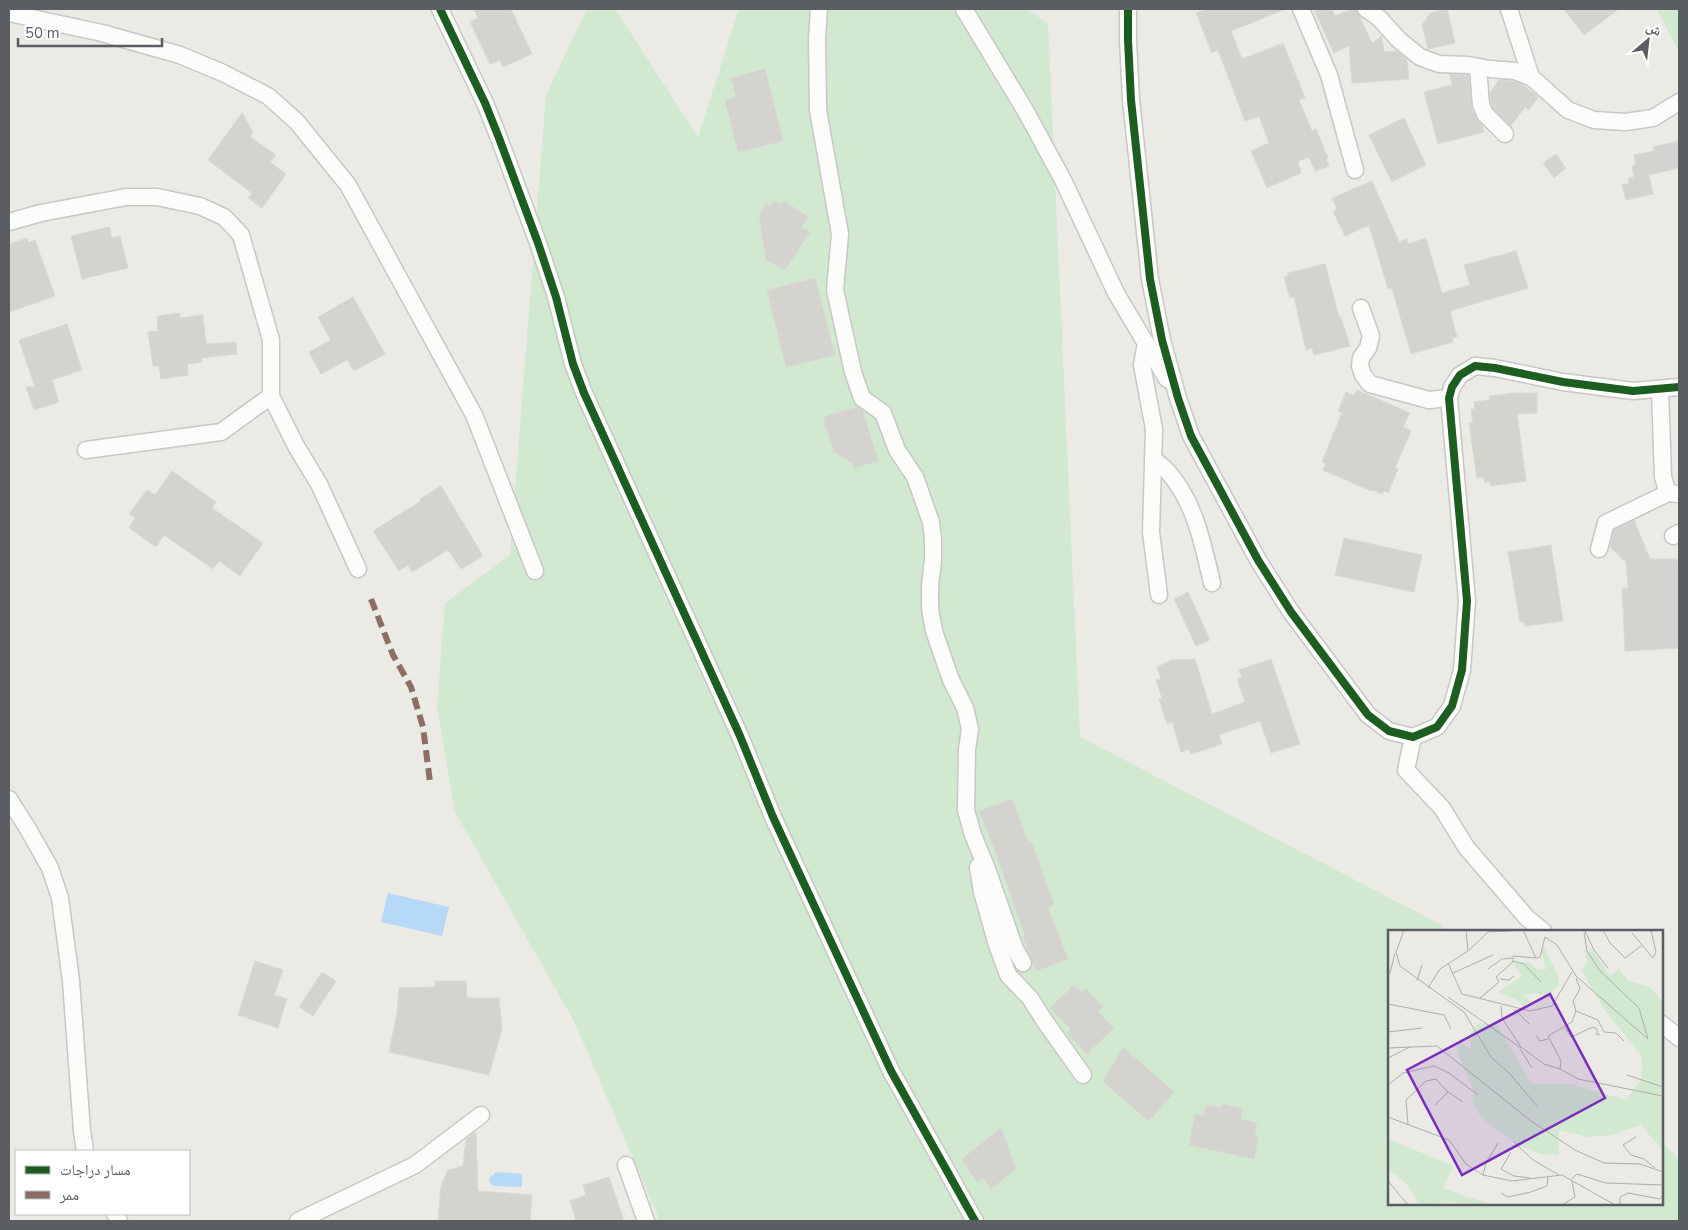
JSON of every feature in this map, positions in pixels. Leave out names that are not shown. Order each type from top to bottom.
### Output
[{"type":"street","points":[[440,9],[485,103],[499,138],[556,297],[573,364],[584,393],[890,1071],[975,1221]]},
{"type":"street","points":[[819,9],[817,39],[818,110],[840,234],[835,290],[853,372],[862,398],[884,413],[896,450],[915,477],[931,522],[933,560],[930,608],[934,631],[964,708],[970,729],[967,748],[966,810],[973,835],[1015,948],[1023,963]]},
{"type":"street","points":[[964,9],[1025,110],[1063,180],[1116,293],[1178,398]]},
{"type":"street","points":[[1128,9],[1131,100],[1150,279],[1162,340],[1191,436],[1258,560],[1290,612],[1368,715],[1388,731],[1413,737],[1437,727],[1452,706],[1462,670],[1467,601],[1449,398],[1452,387],[1460,375],[1475,366],[1495,368],[1563,382],[1633,391],[1679,387]]},
{"type":"street","points":[[1301,9],[1329,76],[1355,170]]},
{"type":"street","points":[[1366,9],[1379,18],[1399,40],[1420,58],[1439,64],[1468,65],[1515,71],[1531,77],[1568,110],[1594,120],[1625,122],[1653,118],[1679,102]]},
{"type":"street","points":[[1509,9],[1531,77]]},
{"type":"street","points":[[9,13],[102,33],[180,55],[223,73],[268,96],[297,122],[348,185],[474,415],[535,571]]},
{"type":"street","points":[[1478,67],[1481,105],[1485,114],[1505,134]]},
{"type":"street","points":[[9,222],[41,213],[126,196],[165,198],[200,206],[224,217],[242,235],[271,340],[271,396],[296,446],[319,484],[358,569]]},
{"type":"street","points":[[1361,308],[1371,336],[1368,348],[1361,358],[1362,376],[1370,384],[1429,400],[1449,398]]},
{"type":"street","points":[[1146,344],[1142,365],[1154,430],[1151,532],[1159,595]]},
{"type":"street","points":[[1599,548],[1606,523],[1674,493],[1663,477],[1660,390]]},
{"type":"street","points":[[86,450],[221,432],[271,396]]},
{"type":"street","points":[[1153,459],[1168,472],[1187,501],[1202,540],[1212,583]]},
{"type":"street","points":[[1413,737],[1406,770],[1442,808],[1466,847],[1527,918],[1542,930]]},
{"type":"street","points":[[9,799],[50,868],[60,898],[71,981],[85,1150]]},
{"type":"street","points":[[973,835],[982,892],[997,945],[1008,975],[1030,998],[1083,1075]]},
{"type":"street","points":[[1663,1025],[1679,1038]]},
{"type":"street","points":[[298,1221],[415,1165],[481,1115]]},
{"type":"street","points":[[626,1165],[646,1221]]},
{"type":"green space","points":[[587,9],[615,9],[698,137],[739,9],[1027,9],[1048,24],[1080,737],[1440,924],[1447,930],[1388,930],[1388,1205],[1663,1205],[1663,1143],[1679,1159],[1679,1221],[660,1221],[575,1023],[455,812],[437,707],[445,603],[510,555],[546,95]]},
{"type":"green space","points":[[1657,9],[1679,9],[1679,52]]},
{"type":"water","points":[[388,893],[449,907],[442,936],[381,922]]},
{"type":"water","points":[[495,1172],[522,1174],[522,1187],[493,1186],[489,1182],[490,1176],[494,1175]]},
{"type":"building","points":[[474,9],[511,9],[532,54],[503,67],[500,60],[490,64],[470,22],[478,18]]},
{"type":"building","points":[[1207,9],[1286,9],[1231,31],[1242,59],[1283,43],[1305,98],[1299,100],[1312,131],[1316,129],[1328,158],[1326,159],[1329,166],[1315,171],[1309,157],[1298,161],[1301,173],[1267,188],[1251,151],[1269,143],[1259,116],[1245,121],[1218,50],[1212,53],[1196,13]]},
{"type":"building","points":[[1314,9],[1332,9],[1335,16],[1356,9],[1372,43],[1382,36],[1384,52],[1397,51],[1407,60],[1409,79],[1352,83],[1349,46],[1334,53]]},
{"type":"building","points":[[1447,9],[1455,43],[1428,49],[1422,25],[1430,13]]},
{"type":"building","points":[[1564,9],[1619,9],[1584,35]]},
{"type":"building","points":[[765,69],[783,141],[738,152],[725,100],[736,97],[731,78]]},
{"type":"building","points":[[1450,74],[1469,75],[1472,109],[1484,132],[1438,144],[1424,92],[1452,85]]},
{"type":"building","points":[[1499,80],[1522,84],[1538,97],[1529,110],[1525,107],[1511,126],[1493,108],[1491,102],[1490,93]]},
{"type":"building","points":[[242,113],[253,132],[250,137],[276,155],[270,162],[286,174],[262,208],[248,198],[252,193],[208,160]]},
{"type":"building","points":[[1404,118],[1426,165],[1392,182],[1369,135]]},
{"type":"building","points":[[1679,141],[1679,168],[1649,175],[1653,194],[1626,200],[1622,185],[1629,183],[1628,179],[1634,177],[1632,166],[1636,164],[1634,155],[1654,151],[1653,147]]},
{"type":"building","points":[[1556,154],[1566,168],[1554,178],[1543,163]]},
{"type":"building","points":[[1372,181],[1399,242],[1407,239],[1408,244],[1426,238],[1442,293],[1470,285],[1464,265],[1516,251],[1528,288],[1450,311],[1457,337],[1452,338],[1453,342],[1411,354],[1392,288],[1388,289],[1369,225],[1345,236],[1333,211],[1337,209],[1332,198]]},
{"type":"building","points":[[775,201],[781,204],[784,201],[808,217],[801,227],[810,232],[785,270],[766,260],[759,215],[766,204],[771,206]]},
{"type":"building","points":[[109,227],[112,238],[120,236],[128,268],[82,279],[71,236]]},
{"type":"building","points":[[27,238],[28,243],[35,240],[55,296],[9,312],[9,244]]},
{"type":"building","points":[[1325,264],[1339,317],[1341,317],[1350,346],[1314,355],[1312,348],[1306,350],[1294,297],[1290,298],[1284,277],[1288,276],[1288,273]]},
{"type":"building","points":[[815,278],[835,355],[786,367],[767,290]]},
{"type":"building","points":[[353,297],[385,354],[354,371],[347,360],[321,374],[309,352],[331,340],[318,317]]},
{"type":"building","points":[[180,313],[180,318],[203,315],[206,344],[236,342],[237,354],[201,358],[202,362],[187,364],[188,375],[161,379],[159,366],[153,366],[148,332],[158,331],[157,316]]},
{"type":"building","points":[[67,324],[82,370],[52,380],[59,402],[34,410],[26,387],[35,387],[19,340]]},
{"type":"building","points":[[1357,390],[1410,413],[1403,427],[1411,431],[1395,468],[1398,469],[1388,493],[1384,491],[1382,494],[1371,491],[1323,470],[1326,464],[1322,462],[1342,413],[1338,411],[1346,392],[1354,396]]},
{"type":"building","points":[[1537,393],[1537,413],[1517,414],[1526,481],[1491,486],[1490,482],[1485,483],[1484,477],[1477,478],[1469,423],[1473,422],[1471,409],[1475,409],[1474,402],[1490,400],[1490,396]]},
{"type":"building","points":[[857,407],[863,411],[878,461],[854,468],[852,463],[834,452],[823,417]]},
{"type":"building","points":[[172,471],[216,502],[212,508],[263,543],[240,576],[219,561],[213,569],[164,535],[156,547],[129,528],[135,518],[129,514],[147,490],[155,495]]},
{"type":"building","points":[[441,486],[483,556],[461,569],[448,550],[412,572],[408,565],[399,571],[373,531]]},
{"type":"building","points":[[1634,520],[1650,559],[1677,559],[1677,562],[1679,562],[1679,648],[1625,651],[1622,588],[1628,588],[1626,562],[1610,547],[1614,530]]},
{"type":"building","points":[[1344,538],[1422,555],[1414,592],[1335,575]]},
{"type":"building","points":[[1551,545],[1563,621],[1525,626],[1524,622],[1520,622],[1508,552]]},
{"type":"building","points":[[1188,592],[1210,640],[1196,646],[1174,599]]},
{"type":"building","points":[[1195,659],[1212,714],[1245,702],[1237,679],[1242,677],[1239,670],[1271,659],[1300,744],[1271,753],[1260,721],[1219,735],[1222,744],[1191,754],[1189,749],[1181,752],[1172,722],[1167,724],[1159,699],[1162,698],[1156,680],[1161,679],[1157,667],[1171,660]]},
{"type":"building","points":[[1012,799],[1029,843],[1032,843],[1054,905],[1048,908],[1068,959],[1036,971],[1023,937],[1025,935],[979,811]]},
{"type":"building","points":[[255,961],[283,970],[274,995],[287,999],[278,1028],[238,1015]]},
{"type":"building","points":[[322,972],[336,981],[313,1016],[299,1007]]},
{"type":"building","points":[[435,981],[466,981],[467,998],[499,998],[502,1029],[489,1075],[389,1052],[397,1013],[399,988],[435,987]]},
{"type":"building","points":[[1074,985],[1082,992],[1086,989],[1103,1007],[1098,1011],[1114,1028],[1087,1054],[1067,1033],[1071,1029],[1050,1008]]},
{"type":"building","points":[[1123,1047],[1174,1092],[1149,1121],[1103,1082]]},
{"type":"building","points":[[1222,1104],[1243,1109],[1241,1119],[1257,1123],[1255,1135],[1259,1136],[1254,1159],[1189,1145],[1195,1114],[1204,1116],[1206,1105],[1221,1108]]},
{"type":"building","points":[[1001,1128],[1016,1169],[991,1189],[983,1178],[977,1182],[962,1159]]},
{"type":"building","points":[[476,1133],[478,1191],[532,1195],[530,1221],[438,1221],[441,1186],[448,1170],[463,1166],[466,1139]]},
{"type":"building","points":[[609,1177],[624,1221],[576,1221],[570,1201],[586,1195],[583,1185]]},
{"type":"marked path","points":[[371,599],[393,655],[411,687],[423,727],[430,782]]},
{"type":"cycle path","points":[[440,9],[485,103],[499,138],[538,243],[556,297],[573,364],[584,393],[740,736],[773,817],[891,1071],[975,1221]]},
{"type":"cycle path","points":[[1128,9],[1131,100],[1150,279],[1162,340],[1191,436],[1258,560],[1291,612],[1368,715],[1389,731],[1413,737],[1437,727],[1452,706],[1462,670],[1467,601],[1449,398],[1452,387],[1460,375],[1475,366],[1495,368],[1563,382],[1633,391],[1679,387]]}]
